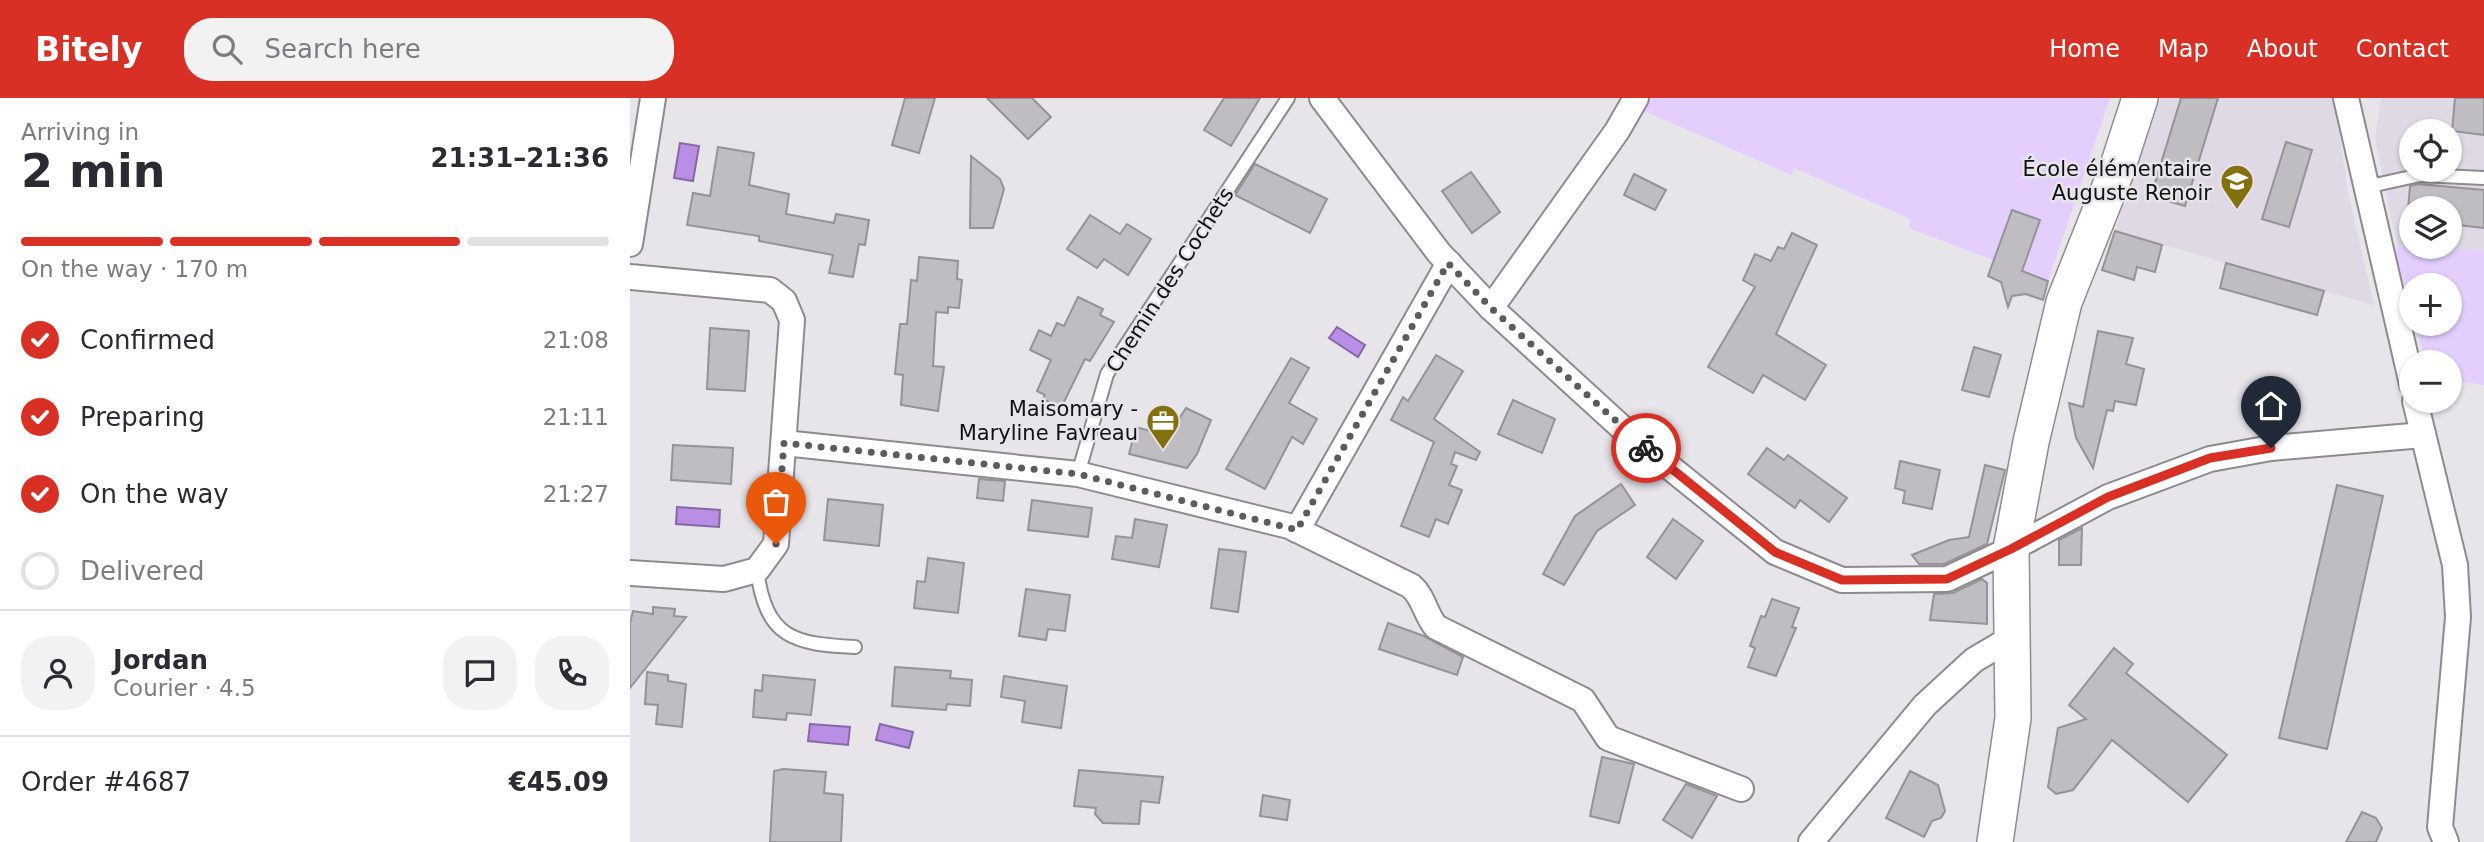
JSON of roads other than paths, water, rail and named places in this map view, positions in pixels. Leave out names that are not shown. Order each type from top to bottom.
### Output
[{"type":"street","points":[[630,244],[653,98]]},
{"type":"street","points":[[1322,98],[1448,263],[1491,308],[1631,436],[1775,552],[1842,580],[1947,579],[2011,549],[2108,497],[2210,458],[2271,448],[2423,435]]},
{"type":"street","points":[[1491,308],[1617,131],[1636,98]]},
{"type":"street","points":[[1995,842],[2013,718],[2011,549],[2031,442],[2064,302],[2117,169],[2140,98]]},
{"type":"street","points":[[2346,98],[2404,350]]},
{"type":"street","points":[[1297,530],[1448,263]]},
{"type":"street","points":[[630,276],[770,290],[784,302],[792,320],[776,544],[757,569],[724,579],[630,573]]},
{"type":"street","points":[[2418,413],[2455,565],[2458,617],[2440,827],[2446,842]]},
{"type":"street","points":[[784,443],[1078,474],[1297,530],[1411,586],[1419,593],[1428,617],[1436,627],[1583,700],[1608,738],[1741,789]]},
{"type":"street","points":[[1811,842],[1925,705],[1974,660],[2013,637]]},
{"type":"lane","name":"Chemin des Cochets","points":[[1078,474],[1107,374],[1288,98]]},
{"type":"lane","points":[[2366,187],[2420,175],[2484,178]]},
{"type":"lane","points":[[757,569],[763,606],[789,634],[803,643],[855,647]]},
{"type":"place","name":"École élémentaire Auguste Renoir","points":[[2237,211]]},
{"type":"place","name":"Maisomary - Maryline Favreau","points":[[1163,451]]}]
